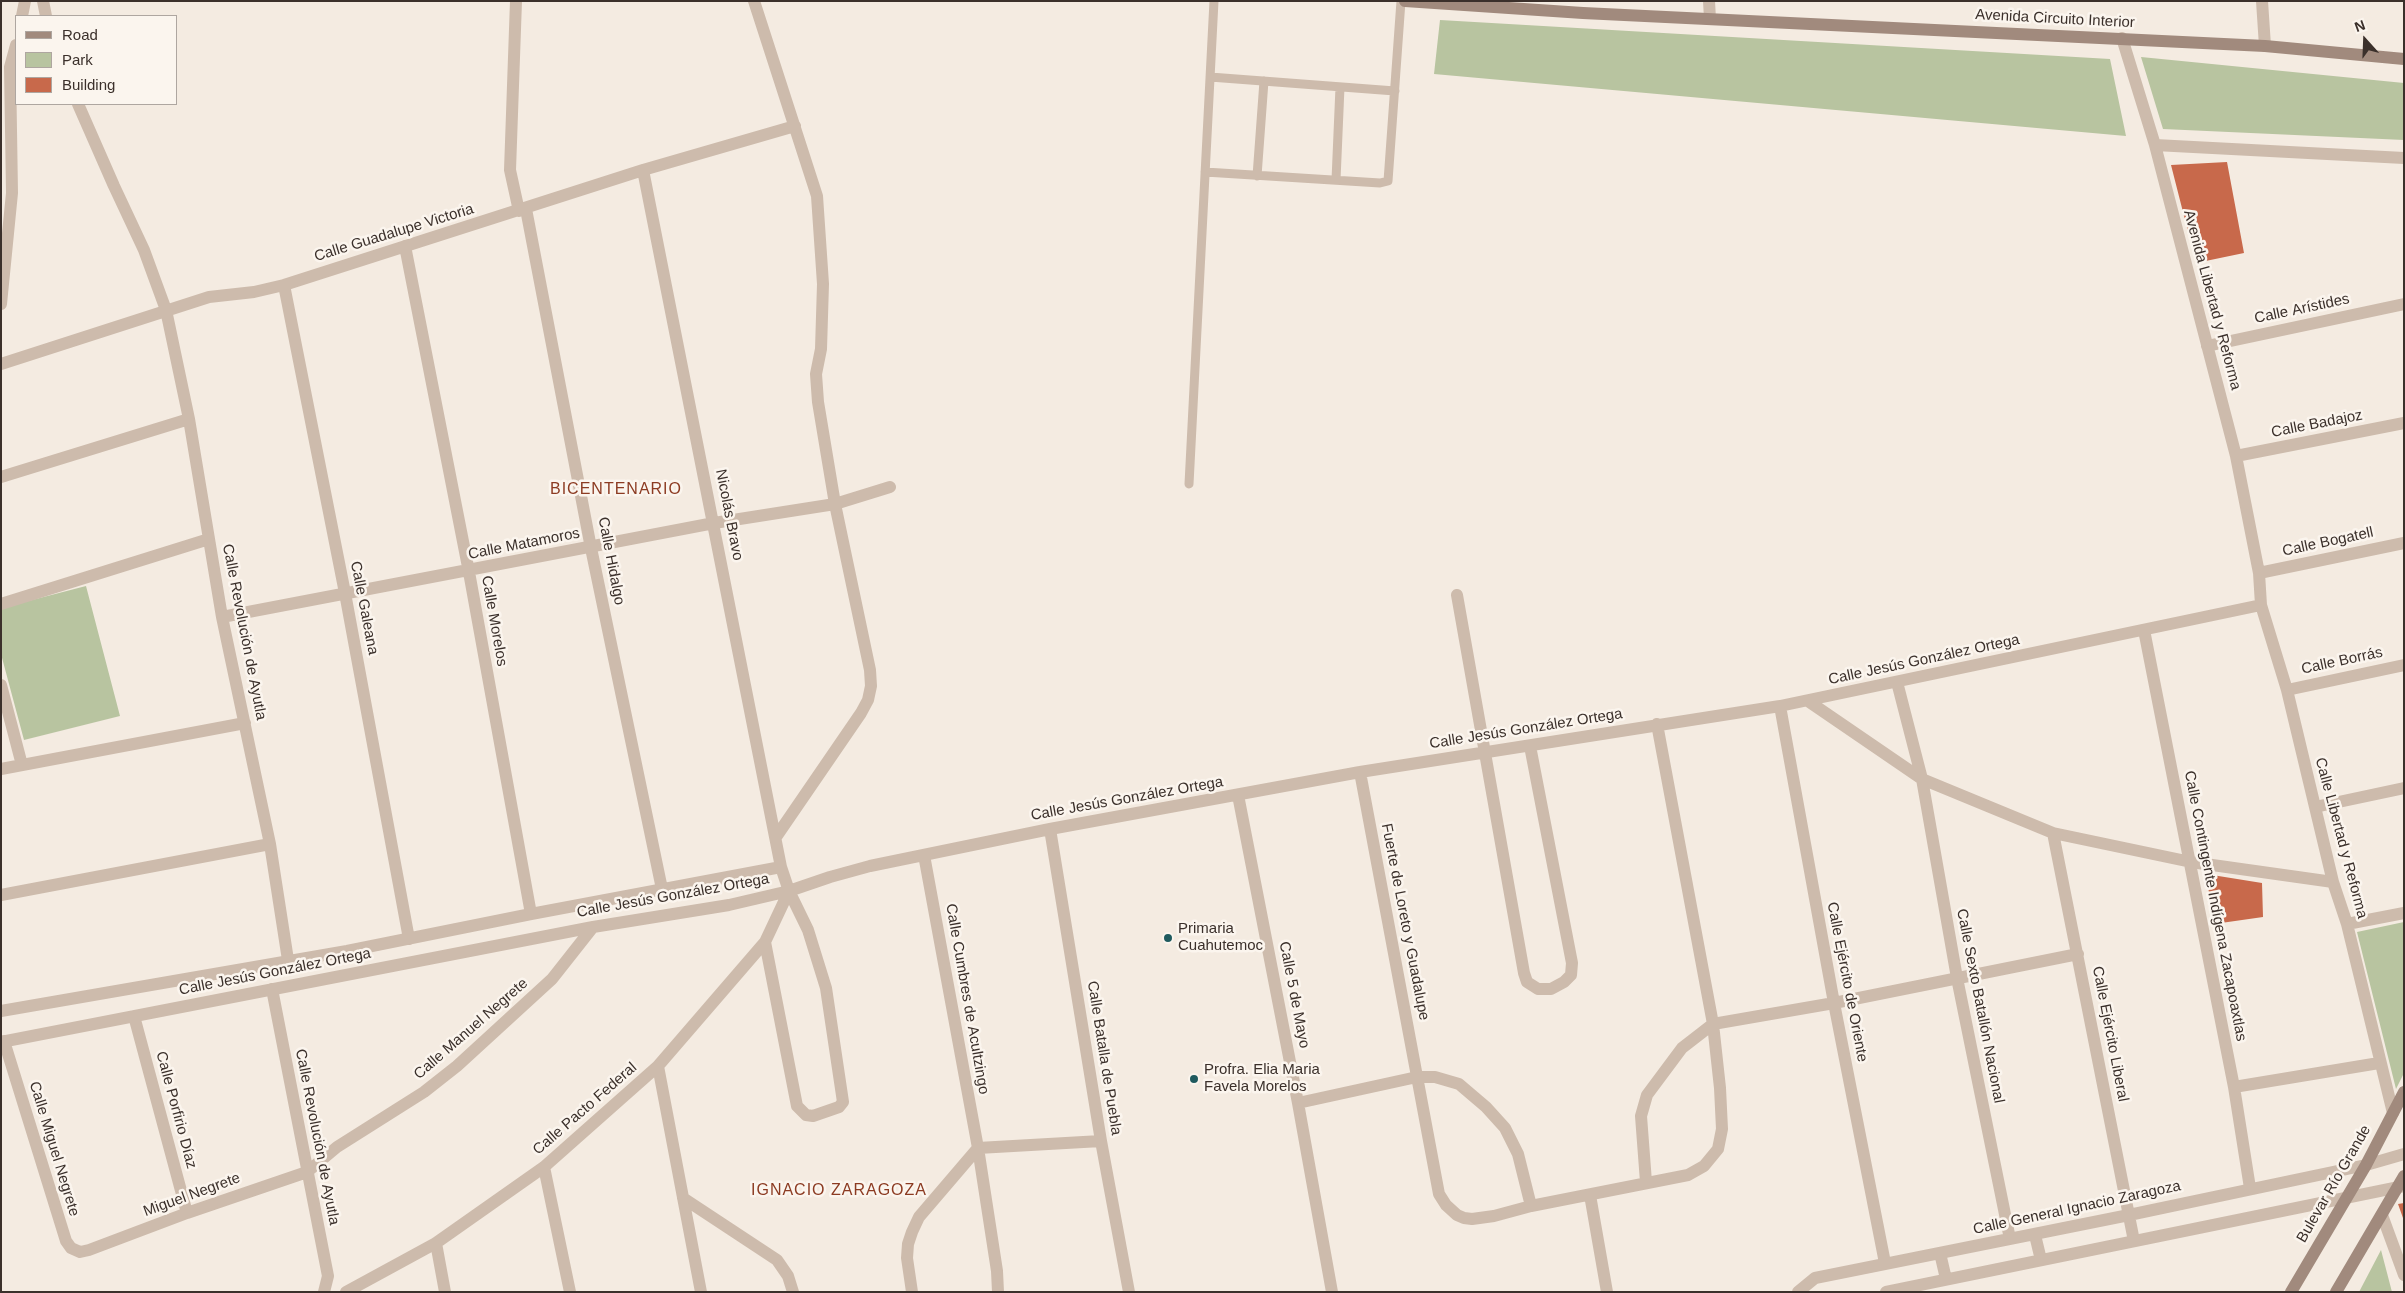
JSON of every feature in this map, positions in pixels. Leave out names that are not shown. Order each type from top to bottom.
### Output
[{"type":"main road","name":"Avenida Circuito Interior","points":[[1406,1],[1710,19],[2265,46],[2404,59]]},
{"type":"main road","name":"Bulevar Río Grande","points":[[2291,1292],[2348,1198],[2404,1092]]},
{"type":"main road","points":[[2336,1292],[2402,1183]]},
{"type":"street","points":[[22,15],[25,1]]},
{"type":"street","points":[[43,1],[46,15]]},
{"type":"street","name":"Calle Hidalgo","points":[[516,1],[510,170],[523,210],[662,889]]},
{"type":"street","points":[[754,1],[796,126],[817,196],[823,284],[821,349],[816,374],[818,402],[835,504],[870,670],[871,686],[868,700],[861,713],[776,836]]},
{"type":"street","points":[[1709,1],[1710,19]]},
{"type":"street","points":[[2262,1],[2265,46]]},
{"type":"street","name":"Avenida Libertad y Reforma","points":[[2122,38],[2155,146],[2236,456],[2259,573]]},
{"type":"street","points":[[1,304],[12,193],[10,66],[15,48]]},
{"type":"street","name":"Calle Revolución de Ayutla","points":[[78,105],[144,250],[166,310],[189,419],[222,618],[270,844],[288,960]]},
{"type":"street","name":"Calle Guadalupe Victoria","points":[[1,364],[218,294],[254,292],[284,285],[644,170],[796,126]]},
{"type":"street","points":[[2155,146],[2404,158]]},
{"type":"street","name":"Nicolás Bravo","points":[[644,170],[781,867],[789,891],[808,930],[826,988],[843,1098],[839,1107],[813,1116],[806,1115],[797,1106],[765,942]]},
{"type":"street","name":"Calle Morelos","points":[[405,246],[469,572],[531,914]]},
{"type":"street","name":"Calle Galeana","points":[[284,285],[345,593],[409,939]]},
{"type":"street","name":"Calle Arístides","points":[[2207,346],[2404,304]]},
{"type":"street","points":[[1,477],[189,419]]},
{"type":"street","name":"Calle Badajoz","points":[[2236,456],[2404,423]]},
{"type":"street","name":"Calle Matamoros","points":[[222,618],[345,593],[469,572],[714,523],[835,504],[890,487]]},
{"type":"street","points":[[1,604],[208,539]]},
{"type":"street","name":"Calle Bogatell","points":[[2259,573],[2404,542]]},
{"type":"street","name":"Calle Libertad y Reforma","points":[[2259,573],[2262,605],[2286,690],[2333,882],[2347,924],[2379,1063],[2393,1113]]},
{"type":"street","points":[[1457,595],[1524,973],[1527,982],[1538,989],[1551,989],[1571,975],[1572,962],[1530,746]]},
{"type":"street","name":"Calle Jesús González Ortega","points":[[2,1042],[593,927],[729,905],[789,891],[830,876],[870,866],[1050,829],[1360,772],[1808,701],[2262,605]]},
{"type":"street","name":"Calle Contingente Indígena Zacapoaxtlas","points":[[2144,630],[2234,1087],[2250,1188]]},
{"type":"street","name":"Calle Borrás","points":[[2286,690],[2404,665]]},
{"type":"street","name":"Calle Sexto Batallón Nacional","points":[[1897,682],[1922,779],[1957,978],[2010,1239]]},
{"type":"street","points":[[1,685],[22,764]]},
{"type":"street","points":[[1808,701],[1922,779],[2053,833],[2190,862],[2333,882]]},
{"type":"street","name":"Calle Ejército de Oriente","points":[[1780,706],[1834,1003],[1885,1263]]},
{"type":"street","points":[[1,769],[245,723]]},
{"type":"street","name":"Fuerte de Loreto y Guadalupe","points":[[1360,772],[1439,1194],[1446,1205],[1457,1215],[1472,1219],[1688,1174],[1704,1166],[1718,1149],[1722,1129],[1720,1088],[1713,1024],[1657,724]]},
{"type":"street","points":[[2315,806],[2404,788]]},
{"type":"street","name":"Calle 5 de Mayo","points":[[1238,794],[1298,1103],[1332,1292]]},
{"type":"street","name":"Calle Batalla de Puebla","points":[[1050,829],[1101,1141],[1129,1292]]},
{"type":"street","name":"Calle Ejército Liberal","points":[[2053,833],[2134,1241]]},
{"type":"street","points":[[1,895],[270,844]]},
{"type":"street","name":"Calle Cumbres de Acultzingo","points":[[924,855],[978,1148],[998,1279],[998,1292]]},
{"type":"street","name":"Calle Jesús González Ortega","points":[[1,1011],[409,939],[781,867]]},
{"type":"street","name":"Calle Pacto Federal","points":[[346,1292],[436,1243],[544,1167],[658,1066],[765,942],[789,891]]},
{"type":"street","points":[[2347,924],[2404,913]]},
{"type":"street","name":"Calle Manuel Negrete","points":[[307,1172],[337,1147],[424,1092],[457,1066],[552,979],[593,927]]},
{"type":"street","points":[[1646,1182],[1641,1144],[1641,1116],[1647,1095],[1682,1048],[1713,1024],[1834,1003],[2078,954]]},
{"type":"street","name":"Calle Revolución de Ayutla","points":[[272,989],[328,1276],[324,1292]]},
{"type":"street","name":"Calle Porfirio Díaz","points":[[134,1016],[187,1213]]},
{"type":"street","name":"Calle Miguel Negrete","points":[[2,1042],[66,1241],[71,1248],[80,1252],[89,1250]]},
{"type":"street","points":[[2234,1087],[2379,1063]]},
{"type":"street","points":[[658,1066],[701,1292]]},
{"type":"street","points":[[1298,1103],[1417,1078],[1435,1077],[1459,1084],[1486,1107],[1505,1128],[1518,1154],[1531,1206]]},
{"type":"street","points":[[912,1292],[907,1258],[908,1244],[912,1232],[919,1217],[978,1148],[1101,1141]]},
{"type":"street","name":"Calle General Ignacio Zaragoza","points":[[1798,1292],[1815,1278],[2035,1235],[2366,1165],[2404,1154]]},
{"type":"street","points":[[544,1167],[570,1292]]},
{"type":"street","name":"Miguel Negrete","points":[[89,1250],[187,1213],[307,1172]]},
{"type":"street","points":[[1886,1292],[2348,1198],[2402,1183]]},
{"type":"street","points":[[1590,1195],[1606,1292]]},
{"type":"street","points":[[683,1198],[777,1260],[788,1276],[793,1292]]},
{"type":"street","points":[[2382,1216],[2404,1275]]},
{"type":"street","points":[[2035,1235],[2041,1260]]},
{"type":"street","points":[[436,1243],[445,1292]]},
{"type":"street","points":[[1940,1253],[1946,1280]]},
{"type":"lane","points":[[1189,484],[1214,1]]},
{"type":"lane","points":[[1205,172],[1380,183],[1388,181],[1401,1]]},
{"type":"lane","points":[[1210,77],[1395,91]]},
{"type":"lane","points":[[1257,176],[1264,81]]},
{"type":"lane","points":[[1336,180],[1340,87]]},
{"type":"green space","points":[[1440,20],[2110,59],[2126,136],[1434,74]]},
{"type":"green space","points":[[2141,57],[2404,83],[2404,140],[2163,129]]},
{"type":"green space","points":[[86,586],[120,716],[24,740],[1,654],[1,608]]},
{"type":"green space","points":[[2404,922],[2404,1073],[2396,1089],[2357,932]]},
{"type":"green space","points":[[2381,1250],[2392,1292],[2359,1292]]},
{"type":"building","points":[[2227,162],[2244,253],[2196,263],[2171,165]]},
{"type":"building","points":[[2206,874],[2262,883],[2263,917],[2214,924]]},
{"type":"building","points":[[2404,1203],[2404,1218],[2403,1218],[2398,1204]]},
{"type":"place","name":"Primaria Cuahutemoc","points":[[1168,938]]},
{"type":"place","name":"Profra. Elia Maria Favela Morelos","points":[[1194,1079]]},
{"type":"district","name":"BICENTENARIO","points":[[616,490]]},
{"type":"district","name":"IGNACIO ZARAGOZA","points":[[839,1191]]}]
